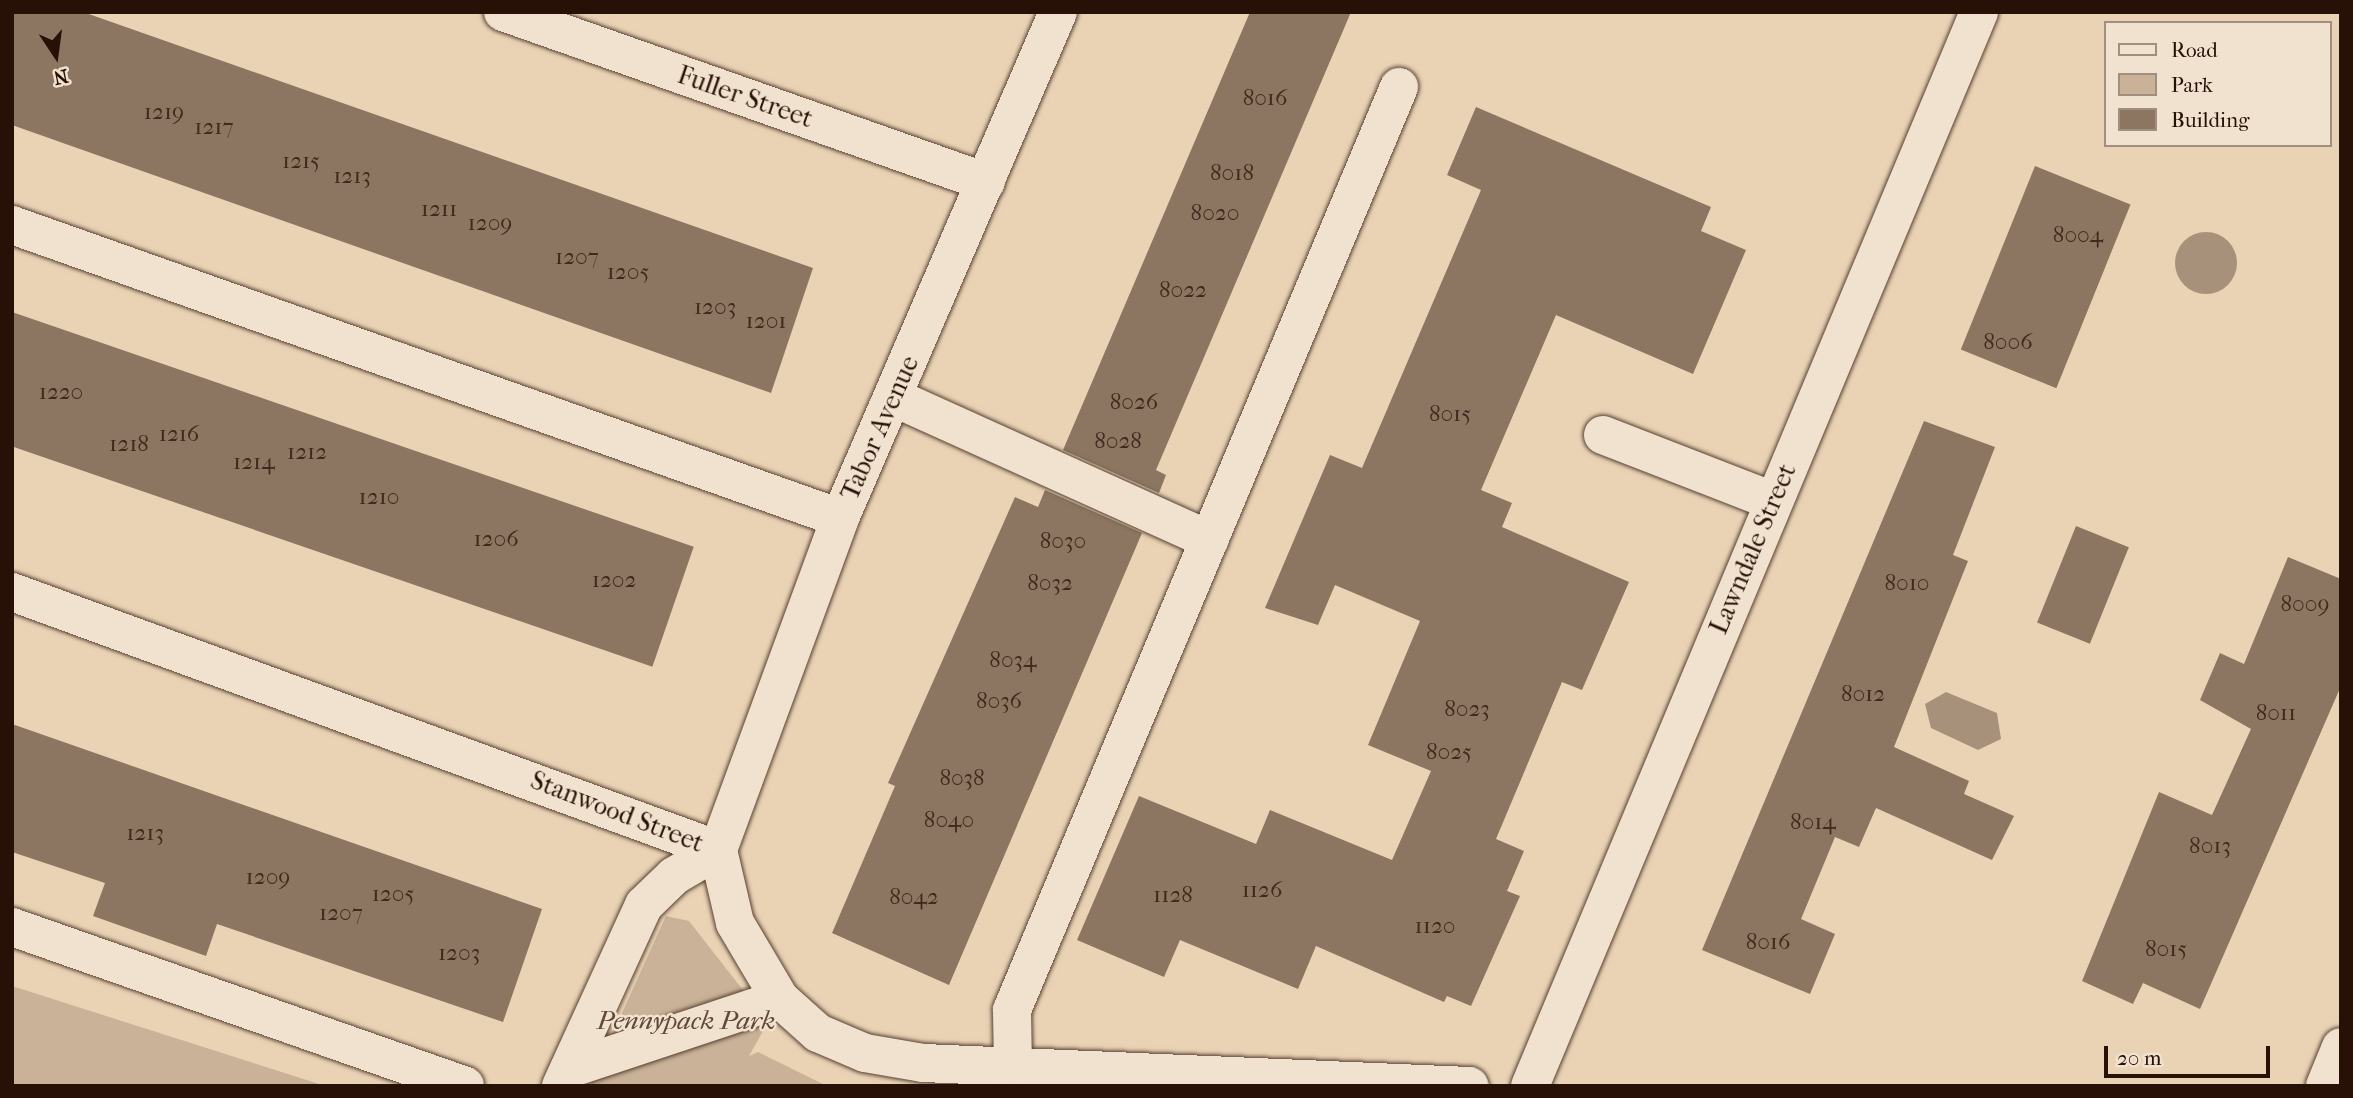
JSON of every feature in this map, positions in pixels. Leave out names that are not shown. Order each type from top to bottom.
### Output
[{"type":"street","name":"Fuller Street","points":[[503,12],[986,182]]},
{"type":"street","name":"Tabor Avenue","points":[[718,850],[840,519],[895,398],[1058,12]]},
{"type":"street","name":"Lawndale Street","points":[[1530,1086],[1979,12]]},
{"type":"street","points":[[1013,1068],[1013,1010],[1399,87]]},
{"type":"street","points":[[12,225],[840,519]]},
{"type":"street","points":[[895,398],[1209,540]]},
{"type":"street","points":[[1603,435],[1773,501]]},
{"type":"street","name":"Stanwood Street","points":[[12,592],[718,850],[735,923],[780,999],[818,1033],[864,1053],[1013,1068],[1470,1086]]},
{"type":"street","points":[[565,1077],[644,905],[674,876],[718,850]]},
{"type":"street","points":[[12,927],[465,1086]]},
{"type":"street","points":[[565,1077],[780,999]]},
{"type":"street","points":[[2325,1086],[2341,1047]]},
{"type":"green space","name":"Pennypack Park","points":[[666,916],[689,921],[768,1022],[749,1056],[758,1052],[827,1086],[589,1086]]},
{"type":"green space","points":[[12,986],[313,1082],[324,1086],[12,1086]]},
{"type":"shaded area","points":[[2206,232],[2228,241],[2237,263],[2228,285],[2206,294],[2184,285],[2175,263],[2184,241]]},
{"type":"shaded area","points":[[1946,692],[1997,713],[2001,739],[1978,750],[1931,728],[1925,704]]},
{"type":"building","points":[[12,12],[83,12],[813,268],[771,393],[12,125]]},
{"type":"building","points":[[1250,12],[1351,12],[1156,470],[1166,475],[1159,493],[1063,450]]},
{"type":"building","points":[[1476,107],[1711,207],[1701,231],[1746,250],[1693,374],[1556,315],[1481,490],[1512,503],[1502,527],[1629,582],[1582,690],[1562,682],[1496,839],[1524,851],[1507,891],[1520,896],[1471,1006],[1447,996],[1444,1002],[1316,946],[1298,989],[1180,940],[1164,977],[1077,940],[1139,796],[1256,844],[1270,810],[1392,860],[1431,771],[1368,745],[1420,621],[1335,585],[1318,625],[1265,608],[1330,455],[1362,468],[1481,190],[1447,175]]},
{"type":"building","points":[[2035,166],[2130,205],[2056,388],[1961,350]]},
{"type":"building","points":[[12,312],[694,547],[652,667],[12,446]]},
{"type":"building","points":[[1924,421],[1995,447],[1953,555],[1968,561],[1894,747],[1969,781],[1964,794],[2014,816],[1992,860],[1876,808],[1859,847],[1835,837],[1801,919],[1835,934],[1810,994],[1702,950]]},
{"type":"building","points":[[1045,490],[1142,533],[949,985],[832,933],[895,786],[888,783],[1015,497],[1038,507]]},
{"type":"building","points":[[2076,526],[2129,547],[2090,644],[2037,622]]},
{"type":"building","points":[[2288,557],[2341,579],[2341,686],[2200,1009],[2143,983],[2133,1004],[2082,981],[2159,792],[2212,815],[2251,729],[2200,700],[2220,653],[2244,664]]},
{"type":"building","points":[[12,724],[542,909],[503,1022],[217,924],[206,956],[93,916],[105,883],[12,852]]}]
